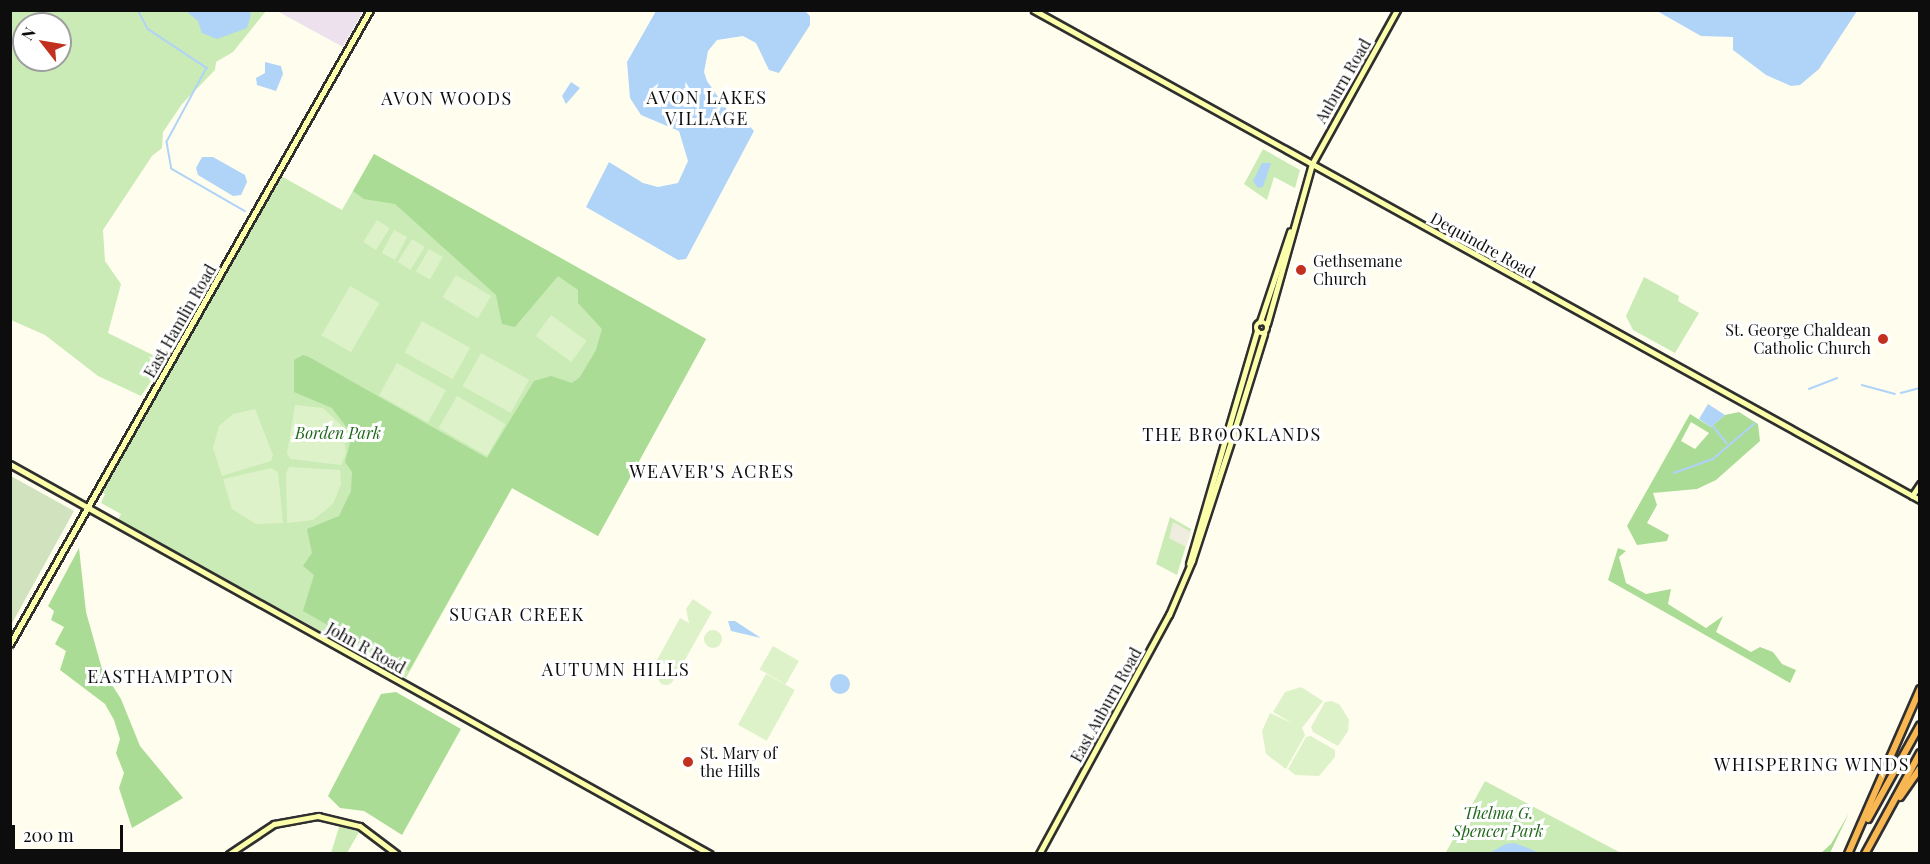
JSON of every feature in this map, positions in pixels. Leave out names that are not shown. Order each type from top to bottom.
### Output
[{"type":"highway","points":[[1849,854],[1920,689]]},
{"type":"highway","points":[[1849,854],[1920,724]]},
{"type":"highway","points":[[1865,854],[1920,753]]},
{"type":"highway","points":[[1878,830],[1920,768]]},
{"type":"main road","name":"East Hamlin Road","points":[[10,644],[370,10]]},
{"type":"main road","name":"Dequindre Road","points":[[1034,10],[1920,500]]},
{"type":"main road","name":"Auburn Road","points":[[1312,164],[1397,10]]},
{"type":"main road","points":[[1231,431],[1257,331],[1312,164]]},
{"type":"main road","points":[[1231,431],[1267,324],[1290,232]]},
{"type":"main road","points":[[1260,322],[1267,324]]},
{"type":"main road","points":[[1257,331],[1264,334]]},
{"type":"main road","name":"East Auburn Road","points":[[1039,854],[1169,615],[1189,564],[1231,442],[1236,438],[1231,431],[1225,440],[1189,564]]},
{"type":"main road","points":[[1225,440],[1231,442]]},
{"type":"main road","name":"John R Road","points":[[10,464],[710,854]]},
{"type":"main road","points":[[1912,496],[1920,484]]},
{"type":"main road","points":[[229,854],[274,824],[318,816],[360,826],[397,854]]},
{"type":"shaded area","points":[[277,11],[363,11],[343,47]]},
{"type":"shaded area","points":[[1173,522],[1191,532],[1186,547],[1169,538]]},
{"type":"green space","points":[[11,11],[266,11],[233,52],[216,62],[215,70],[182,104],[163,132],[162,148],[152,156],[103,230],[105,261],[121,284],[108,333],[165,361],[141,396],[98,376],[45,335],[11,320]]},
{"type":"green space","points":[[1263,149],[1300,170],[1295,188],[1274,177],[1267,200],[1244,184]]},
{"type":"green space","name":"Borden Park","points":[[374,154],[706,339],[598,536],[512,488],[406,678],[118,520],[121,514],[101,503],[105,494],[100,491],[281,176],[342,210]]},
{"type":"green space","points":[[374,154],[706,339],[598,536],[512,488],[409,671],[303,611],[314,575],[303,566],[312,553],[307,529],[339,516],[351,491],[352,472],[345,462],[350,443],[347,428],[332,408],[294,392],[294,360],[303,355],[309,357],[487,458],[534,381],[551,376],[572,383],[580,377],[596,350],[602,329],[578,303],[578,290],[558,276],[515,327],[502,324],[496,295],[395,204],[364,199],[353,191]]},
{"type":"green space","points":[[377,220],[390,228],[376,250],[363,242]]},
{"type":"green space","points":[[394,230],[407,237],[395,260],[382,253]]},
{"type":"green space","points":[[412,239],[425,247],[410,270],[398,262]]},
{"type":"green space","points":[[429,249],[443,257],[430,280],[416,272]]},
{"type":"green space","points":[[456,275],[491,296],[478,318],[443,297]]},
{"type":"green space","points":[[1644,277],[1679,296],[1678,301],[1699,313],[1675,353],[1633,330],[1626,316]]},
{"type":"green space","points":[[350,286],[379,303],[351,352],[322,335]]},
{"type":"green space","points":[[551,315],[587,341],[571,362],[536,336]]},
{"type":"green space","points":[[422,321],[470,348],[453,379],[405,352]]},
{"type":"green space","points":[[481,353],[529,380],[511,413],[463,386]]},
{"type":"green space","points":[[397,363],[446,390],[428,423],[379,395]]},
{"type":"green space","points":[[457,396],[505,424],[487,456],[438,428]]},
{"type":"green space","points":[[295,405],[323,408],[342,426],[346,453],[341,465],[291,459],[287,454]]},
{"type":"green space","points":[[255,409],[273,455],[271,461],[222,476],[213,448],[219,426],[233,414]]},
{"type":"green space","points":[[1739,412],[1758,424],[1760,441],[1716,480],[1697,489],[1653,493],[1657,505],[1647,523],[1669,535],[1667,541],[1637,545],[1627,526],[1690,414],[1711,427],[1725,415]],"holes":[[[1691,422],[1709,433],[1695,449],[1681,441]]]},
{"type":"green space","points":[[289,467],[340,470],[341,484],[333,504],[313,520],[287,523],[286,473]]},
{"type":"green space","points":[[271,468],[278,472],[283,523],[256,524],[232,509],[223,479]]},
{"type":"green space","points":[[11,476],[74,511],[11,625]]},
{"type":"green space","points":[[1170,517],[1191,529],[1177,575],[1156,564]]},
{"type":"green space","points":[[79,548],[86,612],[102,669],[121,699],[140,746],[183,798],[132,828],[119,788],[124,773],[116,753],[120,739],[114,720],[105,704],[60,670],[66,651],[55,644],[64,627],[51,620],[54,611],[48,606]]},
{"type":"green space","points":[[1618,548],[1626,551],[1619,557],[1626,583],[1646,594],[1671,589],[1668,604],[1706,628],[1723,616],[1716,632],[1751,652],[1760,647],[1773,652],[1782,664],[1796,670],[1790,683],[1608,580]]},
{"type":"green space","points":[[693,599],[712,612],[678,672],[657,660],[680,618],[689,623],[686,609]]},
{"type":"green space","points":[[713,630],[719,633],[722,639],[719,645],[713,648],[707,645],[704,639],[707,633]]},
{"type":"green space","points":[[773,646],[799,661],[785,684],[760,669]]},
{"type":"green space","points":[[663,669],[669,669],[674,677],[672,683],[663,685],[658,680],[658,674]]},
{"type":"green space","points":[[766,674],[795,690],[767,741],[738,725]]},
{"type":"green space","points":[[1301,687],[1323,701],[1302,728],[1305,735],[1286,769],[1266,754],[1262,731],[1270,713],[1292,723],[1273,712],[1285,692]]},
{"type":"green space","points":[[396,692],[461,729],[402,835],[364,811],[340,808],[328,796],[381,694]]},
{"type":"green space","points":[[1332,701],[1340,705],[1349,720],[1348,731],[1338,746],[1313,732],[1311,727],[1325,702]]},
{"type":"green space","points":[[1311,736],[1335,750],[1335,757],[1319,776],[1295,775],[1288,769],[1306,737]]},
{"type":"green space","name":"Thelma G. Spencer Park","points":[[1485,781],[1621,853],[1445,854]]},
{"type":"green space","points":[[1849,813],[1830,853],[1821,853],[1831,844]]},
{"type":"green space","points":[[340,824],[359,832],[347,853],[331,853]]},
{"type":"water","points":[[186,11],[250,11],[251,15],[247,28],[217,39],[202,33],[198,21]]},
{"type":"water","points":[[656,11],[805,11],[810,16],[810,25],[779,73],[769,70],[756,43],[743,36],[717,40],[708,51],[704,72],[707,81],[732,117],[745,121],[754,131],[686,259],[678,260],[586,207],[609,162],[643,183],[658,187],[678,183],[688,161],[679,131],[641,115],[630,98],[627,62]]},
{"type":"water","points":[[1657,11],[1857,11],[1819,69],[1800,85],[1791,86],[1766,75],[1733,50],[1733,37],[1701,36]]},
{"type":"water","points":[[265,62],[281,66],[283,74],[276,91],[257,85],[256,78],[265,73]]},
{"type":"water","points":[[571,82],[580,88],[566,104],[562,96]]},
{"type":"water","points":[[202,157],[213,157],[245,175],[247,182],[241,195],[233,196],[198,175],[196,168]]},
{"type":"water","points":[[1262,163],[1271,163],[1263,187],[1258,188],[1253,181]]},
{"type":"water","points":[[1708,404],[1725,415],[1711,427],[1699,419]]},
{"type":"water","points":[[728,621],[735,621],[761,638],[731,631]]},
{"type":"water","points":[[840,674],[847,677],[850,684],[847,691],[840,694],[833,691],[830,684],[833,677]]},
{"type":"water","points":[[1515,843],[1540,853],[1489,853],[1506,844]]},
{"type":"waterway","points":[[138,10],[148,29],[207,68],[167,142],[172,169],[245,211]]},
{"type":"waterway","points":[[1809,389],[1837,378]]},
{"type":"waterway","points":[[1862,385],[1895,394]]},
{"type":"waterway","points":[[1901,393],[1920,388]]},
{"type":"waterway","points":[[1674,473],[1713,459],[1754,424]]},
{"type":"waterway","points":[[1713,426],[1727,443]]},
{"type":"place","name":"Gethsemane Church","points":[[1301,270]]},
{"type":"place","name":"St. George Chaldean Catholic Church","points":[[1883,339]]},
{"type":"place","name":"St. Mary of the Hills","points":[[688,762]]},
{"type":"district","name":"AVON WOODS","points":[[447,98]]},
{"type":"district","name":"AVON LAKES VILLAGE","points":[[707,108]]},
{"type":"district","name":"THE BROOKLANDS","points":[[1232,434]]},
{"type":"district","name":"WEAVER'S ACRES","points":[[712,471]]},
{"type":"district","name":"SUGAR CREEK","points":[[517,614]]},
{"type":"district","name":"AUTUMN HILLS","points":[[616,669]]},
{"type":"district","name":"EASTHAMPTON","points":[[161,676]]},
{"type":"district","name":"WHISPERING WINDS","points":[[1812,764]]}]
